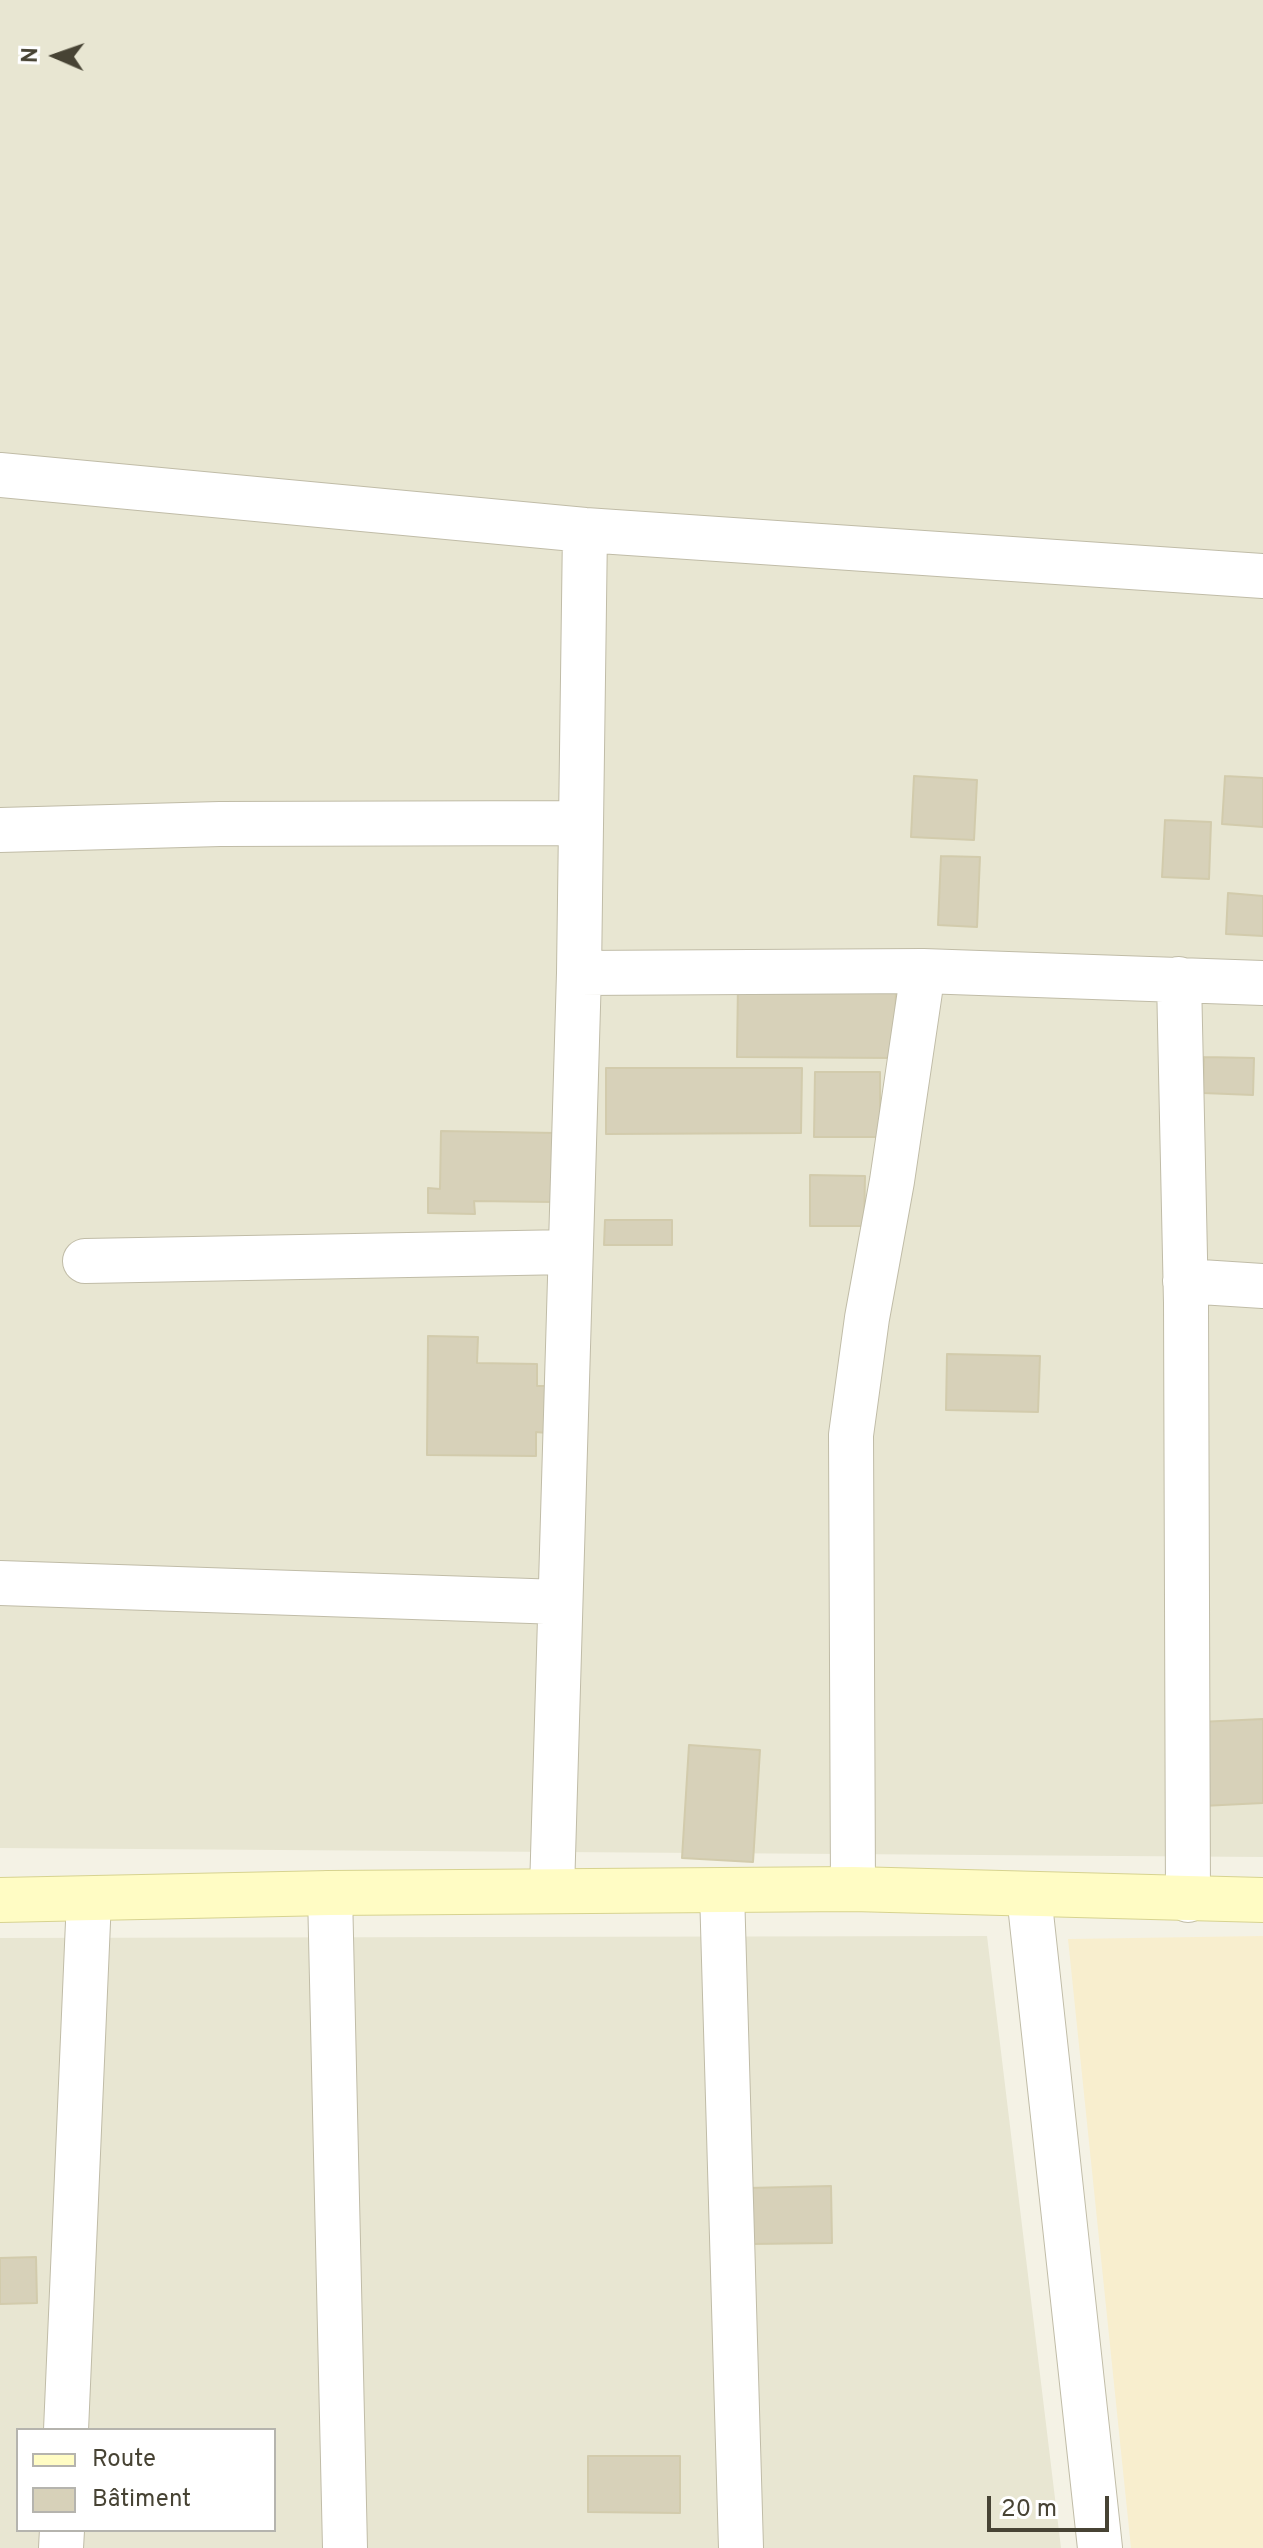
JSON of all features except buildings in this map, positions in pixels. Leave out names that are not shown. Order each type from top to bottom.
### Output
[{"type":"street","points":[[0,475],[585,530],[1263,576]]},
{"type":"street","points":[[552,1890],[579,973],[585,530]]},
{"type":"street","points":[[0,830],[236,824],[581,823]]},
{"type":"street","points":[[579,973],[923,971],[1263,983]]},
{"type":"street","points":[[853,1889],[851,1435],[923,971]]},
{"type":"street","points":[[1179,979],[1185,1281],[1188,1900]]},
{"type":"street","points":[[85,1261],[570,1252]]},
{"type":"street","points":[[1185,1281],[1263,1286]]},
{"type":"street","points":[[0,1583],[560,1602]]},
{"type":"street","points":[[0,1900],[552,1890],[853,1889],[1263,1900]]},
{"type":"street","points":[[722,1891],[741,2548]]},
{"type":"street","points":[[330,1893],[345,2548]]},
{"type":"street","points":[[1029,1895],[1100,2548]]},
{"type":"street","points":[[66,2428],[89,1899]]},
{"type":"shaded area","points":[[0,0],[1263,0],[1263,1857],[0,1848]]},
{"type":"shaded area","points":[[987,1936],[1061,2548],[0,2548],[0,1938]]},
{"type":"shaded area","points":[[1263,1936],[1263,2548],[1131,2548],[1068,1939]]}]
